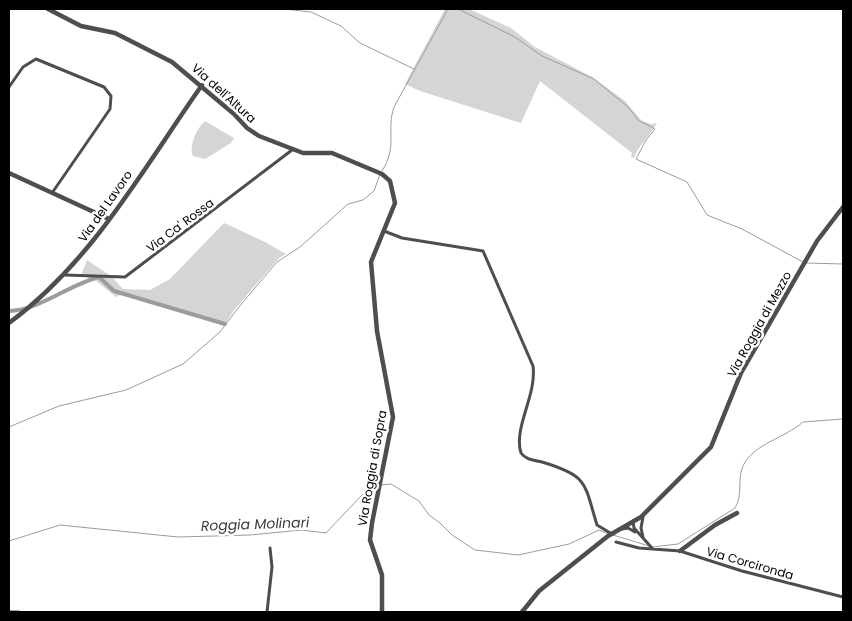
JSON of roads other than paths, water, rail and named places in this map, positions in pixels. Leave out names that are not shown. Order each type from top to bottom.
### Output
[{"type":"street","name":"Via dell'Altura","points":[[48,9],[81,26],[110,32],[172,62],[202,85],[247,128],[292,150],[303,153],[332,153],[382,174],[390,182]]},
{"type":"street","points":[[9,88],[23,66],[36,59],[104,88],[111,96],[110,109],[52,193]]},
{"type":"street","name":"Via del Lavoro","points":[[9,323],[32,307],[65,275],[109,219],[202,85]]},
{"type":"street","name":"Via Ca' Rossa","points":[[65,275],[125,277],[292,150]]},
{"type":"street","points":[[9,172],[109,219]]},
{"type":"street","name":"Via Roggia di Sopra","points":[[382,612],[382,575],[370,540],[393,417],[377,331],[372,262],[395,203],[390,182]]},
{"type":"street","name":"Via Roggia di Mezzo","points":[[522,612],[539,591],[612,534],[646,512],[711,447],[741,373],[817,241],[843,206]]},
{"type":"street","points":[[384,231],[402,238],[483,251],[533,366],[534,382],[520,439],[521,453],[528,459],[564,470],[579,478],[589,494],[597,526],[612,534],[628,528],[644,538],[653,548]]},
{"type":"street","points":[[644,538],[641,524],[646,512]]},
{"type":"street","points":[[680,551],[715,525],[737,513]]},
{"type":"street","points":[[633,521],[638,525],[644,538]]},
{"type":"street","name":"Via Corcironda","points":[[616,542],[639,548],[680,551],[742,572],[843,597]]},
{"type":"street","points":[[268,612],[272,567],[270,548]]},
{"type":"street","points":[[9,612],[19,612]]},
{"type":"waterway","points":[[284,9],[311,12],[341,26],[360,43],[414,69]]},
{"type":"waterway","points":[[382,171],[390,154],[391,124],[394,107],[448,9]]},
{"type":"waterway","points":[[458,9],[515,37],[542,56],[594,79],[628,107],[638,120],[655,129],[646,140],[636,159],[687,182],[707,215],[742,229],[803,262]]},
{"type":"waterway","points":[[9,427],[59,406],[126,390],[183,364],[220,332],[277,262],[300,247],[348,204],[363,200],[374,191],[380,174]]},
{"type":"waterway","points":[[806,263],[843,264]]},
{"type":"waterway","points":[[9,311],[20,310],[43,302],[99,277],[114,291],[225,324]]},
{"type":"waterway","name":"Roggia Molinari","points":[[653,547],[678,544],[735,508],[739,498],[741,471],[748,458],[754,452],[803,422],[843,419]]},
{"type":"waterway","name":"Roggia Molinari","points":[[380,485],[391,484],[419,501],[429,515],[452,535],[475,550],[518,555],[569,544],[599,530],[609,534]]},
{"type":"waterway","name":"Roggia Molinari","points":[[9,541],[60,525],[178,537],[250,535],[302,530],[326,533],[362,495],[377,486]]},
{"type":"waterway","name":"Roggia Molinari","points":[[613,535],[649,546]]}]
